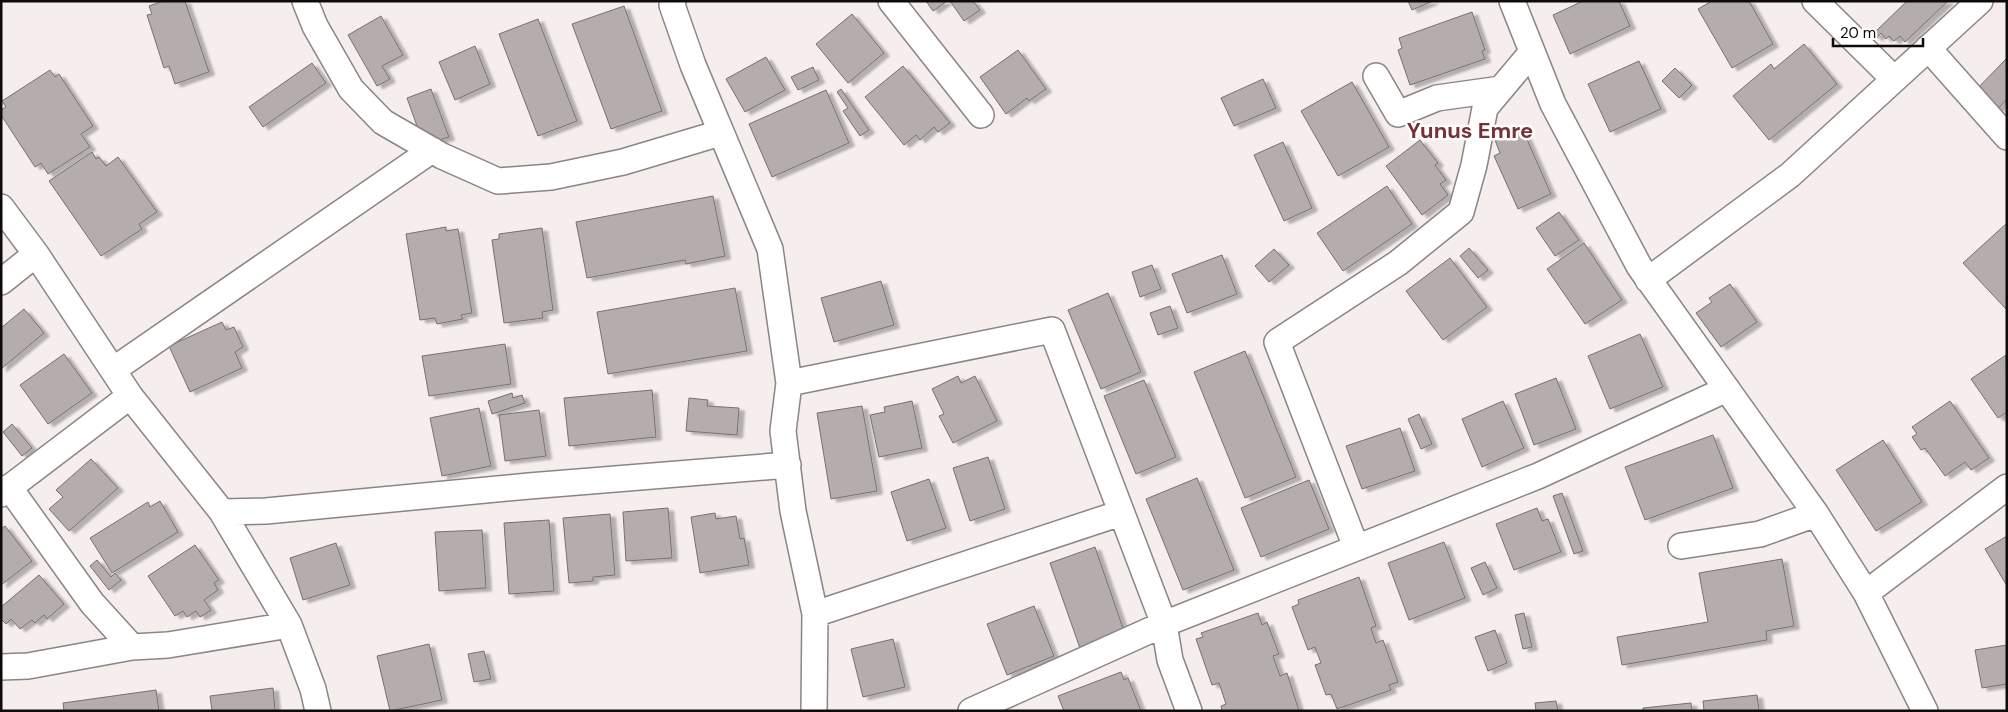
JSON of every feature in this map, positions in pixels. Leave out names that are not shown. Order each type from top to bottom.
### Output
[{"type":"street","points":[[304,1],[315,26],[351,89],[383,122],[442,156],[498,181],[551,176],[623,162],[720,133]]},
{"type":"street","points":[[673,1],[672,5],[693,65],[770,250],[788,383],[783,430],[794,511],[815,614],[814,711]]},
{"type":"street","points":[[892,1],[981,115]]},
{"type":"street","points":[[1815,1],[1894,79]]},
{"type":"street","points":[[1648,280],[1790,175],[1980,1]]},
{"type":"street","points":[[1521,4],[1532,52],[1552,104],[1639,266],[1816,514],[1866,593],[1925,711]]},
{"type":"street","points":[[1928,48],[2007,137]]},
{"type":"street","points":[[1356,547],[1278,342],[1398,263],[1460,212],[1474,165],[1485,108],[1532,52]]},
{"type":"street","points":[[1376,76],[1398,114],[1437,98],[1501,89]]},
{"type":"street","points":[[113,370],[432,150]]},
{"type":"street","points":[[1,207],[36,254],[130,396],[222,512],[289,625],[313,689],[318,711]]},
{"type":"street","points":[[1,282],[36,254]]},
{"type":"street","points":[[788,383],[1052,330],[1164,624],[1170,660],[1189,711]]},
{"type":"street","points":[[971,711],[1164,624],[1538,476],[1727,389]]},
{"type":"street","points":[[130,396],[5,490],[92,603],[132,647]]},
{"type":"street","points":[[222,512],[266,511],[539,485],[788,465]]},
{"type":"street","points":[[1866,593],[2007,487]]},
{"type":"street","points":[[815,614],[1121,513]]},
{"type":"street","points":[[1681,546],[1760,534],[1816,514]]},
{"type":"street","points":[[1,667],[28,666],[132,647],[168,645],[289,625]]},
{"type":"building","points":[[163,1],[185,1],[209,72],[175,84],[169,66],[164,68],[147,15],[152,14],[149,6]]},
{"type":"building","points":[[926,1],[947,1],[933,11]]},
{"type":"building","points":[[950,1],[973,1],[980,10],[964,21]]},
{"type":"building","points":[[1408,1],[1433,1],[1412,10]]},
{"type":"building","points":[[1583,1],[1619,1],[1630,26],[1570,54],[1553,15]]},
{"type":"building","points":[[1712,1],[1749,1],[1773,44],[1732,68],[1698,9]]},
{"type":"building","points":[[1907,1],[1948,1],[1905,42],[1900,36],[1894,41],[1889,36],[1886,39],[1881,33],[1877,38],[1873,34]]},
{"type":"building","points":[[624,6],[662,111],[611,129],[572,24]]},
{"type":"building","points":[[1472,12],[1485,50],[1482,51],[1485,59],[1410,85],[1398,50],[1402,48],[1399,38]]},
{"type":"building","points":[[852,14],[884,53],[848,83],[816,44]]},
{"type":"building","points":[[381,16],[403,55],[382,66],[390,79],[377,86],[348,35]]},
{"type":"building","points":[[538,19],[577,121],[538,136],[499,34]]},
{"type":"building","points":[[1804,44],[1837,84],[1769,140],[1733,96],[1771,64],[1774,69]]},
{"type":"building","points":[[475,46],[490,84],[455,100],[439,62]]},
{"type":"building","points":[[1018,50],[1046,89],[1029,101],[1027,98],[1006,114],[980,77]]},
{"type":"building","points":[[766,57],[785,90],[745,112],[726,79]]},
{"type":"building","points":[[2007,58],[2007,99],[1992,115],[1971,95]]},
{"type":"building","points":[[1639,61],[1661,109],[1610,132],[1588,84]]},
{"type":"building","points":[[312,63],[326,83],[263,127],[249,107]]},
{"type":"building","points":[[903,66],[950,123],[938,132],[934,127],[920,140],[916,135],[904,145],[865,97]]},
{"type":"building","points":[[813,67],[819,80],[798,90],[791,77]]},
{"type":"building","points":[[1675,68],[1692,85],[1679,98],[1662,81]]},
{"type":"building","points":[[50,70],[55,77],[59,74],[93,126],[81,134],[90,147],[48,174],[41,163],[35,167],[1,115],[1,110],[6,107],[2,101]]},
{"type":"building","points":[[1263,79],[1276,108],[1234,126],[1221,98]]},
{"type":"building","points":[[1352,82],[1389,147],[1338,176],[1301,111]]},
{"type":"building","points":[[431,89],[449,137],[436,141],[434,135],[422,140],[407,98]]},
{"type":"building","points":[[841,89],[869,130],[860,136],[843,111],[848,108],[837,92]]},
{"type":"building","points":[[826,90],[849,143],[772,177],[749,124]]},
{"type":"building","points":[[1522,128],[1551,194],[1518,209],[1494,156],[1500,153],[1495,140]]},
{"type":"building","points":[[1420,140],[1438,163],[1435,165],[1446,180],[1440,184],[1448,195],[1422,215],[1386,166]]},
{"type":"building","points":[[1283,142],[1312,208],[1284,221],[1254,155]]},
{"type":"building","points":[[92,152],[96,159],[99,157],[106,166],[118,157],[157,212],[139,224],[142,229],[101,256],[49,181]]},
{"type":"building","points":[[1387,186],[1412,224],[1343,271],[1317,233]]},
{"type":"building","points":[[713,196],[725,256],[686,264],[685,260],[587,278],[576,222]]},
{"type":"building","points":[[1559,212],[1579,240],[1555,256],[1536,228]]},
{"type":"building","points":[[2007,223],[2007,310],[1963,263]]},
{"type":"building","points":[[446,227],[446,231],[458,229],[472,313],[461,315],[463,319],[437,324],[435,318],[420,320],[406,234]]},
{"type":"building","points":[[542,228],[553,310],[542,312],[543,318],[504,323],[492,240],[499,239],[499,234]]},
{"type":"building","points":[[1584,243],[1622,300],[1585,324],[1547,269]]},
{"type":"building","points":[[1469,248],[1488,270],[1478,278],[1460,256]]},
{"type":"building","points":[[1274,249],[1289,265],[1269,282],[1255,266]]},
{"type":"building","points":[[1222,255],[1237,294],[1187,313],[1172,274]]},
{"type":"building","points":[[1450,258],[1487,307],[1443,340],[1406,291]]},
{"type":"building","points":[[1152,265],[1161,289],[1140,297],[1132,272]]},
{"type":"building","points":[[881,281],[894,325],[834,342],[821,298]]},
{"type":"building","points":[[1730,284],[1757,322],[1721,347],[1696,313],[1712,302],[1709,298]]},
{"type":"building","points":[[735,288],[747,351],[608,374],[597,312]]},
{"type":"building","points":[[1108,293],[1141,372],[1101,389],[1068,310]]},
{"type":"building","points":[[1170,306],[1178,328],[1158,335],[1150,313]]},
{"type":"building","points":[[24,309],[44,333],[1,369],[1,328]]},
{"type":"building","points":[[222,322],[226,330],[234,327],[243,347],[235,352],[242,368],[190,392],[169,346]]},
{"type":"building","points":[[1640,334],[1663,387],[1610,409],[1588,356]]},
{"type":"building","points":[[505,344],[511,384],[429,396],[422,356]]},
{"type":"building","points":[[1245,351],[1296,477],[1245,498],[1194,372]]},
{"type":"building","points":[[64,354],[92,393],[48,424],[20,385]]},
{"type":"building","points":[[2006,355],[2007,412],[1998,418],[1971,379]]},
{"type":"building","points":[[958,376],[961,383],[975,376],[997,421],[953,443],[939,416],[944,414],[932,389]]},
{"type":"building","points":[[1556,378],[1576,429],[1534,445],[1515,394]]},
{"type":"building","points":[[1144,380],[1176,457],[1136,474],[1104,396]]},
{"type":"building","points":[[652,390],[656,437],[569,446],[564,398]]},
{"type":"building","points":[[512,393],[513,398],[522,395],[525,403],[492,414],[488,401]]},
{"type":"building","points":[[689,398],[708,400],[707,406],[739,408],[737,435],[686,431]]},
{"type":"building","points":[[912,401],[922,448],[879,457],[870,415],[885,412],[884,407]]},
{"type":"building","points":[[1503,401],[1524,448],[1482,467],[1462,419]]},
{"type":"building","points":[[1950,401],[1989,458],[1971,470],[1965,462],[1945,476],[1925,448],[1921,450],[1912,437],[1917,434],[1912,427]]},
{"type":"building","points":[[862,406],[877,491],[831,499],[817,413]]},
{"type":"building","points":[[479,408],[491,466],[442,476],[430,418]]},
{"type":"building","points":[[539,410],[546,456],[505,461],[499,415]]},
{"type":"building","points":[[1419,414],[1432,444],[1421,449],[1408,419]]},
{"type":"building","points":[[12,424],[32,448],[22,456],[3,432]]},
{"type":"building","points":[[1400,428],[1415,471],[1362,489],[1346,446]]},
{"type":"building","points":[[1713,435],[1733,488],[1645,520],[1625,467]]},
{"type":"building","points":[[1883,440],[1922,502],[1876,531],[1836,470]]},
{"type":"building","points":[[988,457],[1005,509],[970,521],[953,468]]},
{"type":"building","points":[[91,459],[118,488],[69,531],[49,509],[63,497],[56,490]]},
{"type":"building","points":[[1197,478],[1234,570],[1183,590],[1146,499]]},
{"type":"building","points":[[929,479],[946,528],[907,541],[891,492]]},
{"type":"building","points":[[1309,480],[1329,529],[1261,557],[1241,508]]},
{"type":"building","points":[[1562,493],[1583,551],[1574,554],[1553,496]]},
{"type":"building","points":[[160,501],[178,532],[112,573],[90,538],[148,502],[150,507]]},
{"type":"building","points":[[668,508],[672,558],[626,561],[623,512]]},
{"type":"building","points":[[1537,508],[1542,521],[1548,519],[1561,552],[1514,570],[1496,524]]},
{"type":"building","points":[[715,513],[716,519],[736,516],[740,539],[744,538],[749,565],[700,573],[691,517]]},
{"type":"building","points":[[610,514],[615,575],[593,577],[593,581],[569,583],[563,518]]},
{"type":"building","points":[[549,520],[554,591],[509,594],[504,523]]},
{"type":"building","points":[[5,526],[32,561],[1,585],[1,529]]},
{"type":"building","points":[[482,530],[486,588],[439,591],[435,532]]},
{"type":"building","points":[[2007,536],[2007,586],[1985,549]]},
{"type":"building","points":[[1444,542],[1465,598],[1409,620],[1388,563]]},
{"type":"building","points":[[336,543],[350,585],[303,600],[290,558]]},
{"type":"building","points":[[195,545],[219,580],[214,583],[218,590],[204,600],[211,610],[200,617],[196,611],[187,617],[183,611],[175,616],[148,576]]},
{"type":"building","points":[[1095,547],[1124,631],[1100,639],[1102,643],[1081,651],[1050,563]]},
{"type":"building","points":[[1782,559],[1794,626],[1766,631],[1767,640],[1622,665],[1617,637],[1708,622],[1699,573]]},
{"type":"building","points":[[97,560],[111,577],[115,573],[121,580],[109,590],[90,566]]},
{"type":"building","points":[[1485,562],[1497,588],[1483,595],[1471,568]]},
{"type":"building","points":[[39,575],[64,604],[47,619],[44,615],[35,623],[32,620],[20,629],[11,619],[6,624],[1,619],[1,607]]},
{"type":"building","points":[[1359,577],[1376,626],[1371,628],[1376,643],[1383,640],[1398,682],[1389,685],[1391,690],[1337,709],[1331,694],[1326,695],[1315,665],[1321,663],[1315,647],[1308,650],[1292,607],[1299,604],[1298,600]]},
{"type":"building","points":[[1034,606],[1054,656],[1007,675],[987,624]]},
{"type":"building","points":[[1258,613],[1262,625],[1267,622],[1279,654],[1273,656],[1280,676],[1287,673],[1299,711],[1222,711],[1221,706],[1226,704],[1219,683],[1212,685],[1196,639],[1203,637],[1201,633]]},
{"type":"building","points":[[1524,613],[1532,647],[1523,649],[1515,615]]},
{"type":"building","points":[[1495,630],[1507,663],[1488,671],[1475,637]]},
{"type":"building","points":[[893,639],[905,687],[863,697],[851,649]]},
{"type":"building","points":[[429,644],[442,700],[390,711],[377,656]]},
{"type":"building","points":[[2007,645],[2007,684],[1982,688],[1975,650]]},
{"type":"building","points":[[484,651],[491,679],[474,682],[468,654]]},
{"type":"building","points":[[1121,672],[1124,680],[1128,678],[1141,711],[1064,711],[1058,696]]},
{"type":"building","points":[[273,688],[275,711],[212,711],[210,696]]},
{"type":"building","points":[[156,690],[159,711],[64,711],[63,703]]},
{"type":"building","points":[[1757,695],[1759,711],[1704,711],[1703,701]]},
{"type":"building","points":[[1556,701],[1558,711],[1536,711],[1535,703]]},
{"type":"building","points":[[1691,703],[1692,711],[1643,711],[1643,708]]},
{"type":"district","name":"Yunus Emre","points":[[1470,130]]}]
